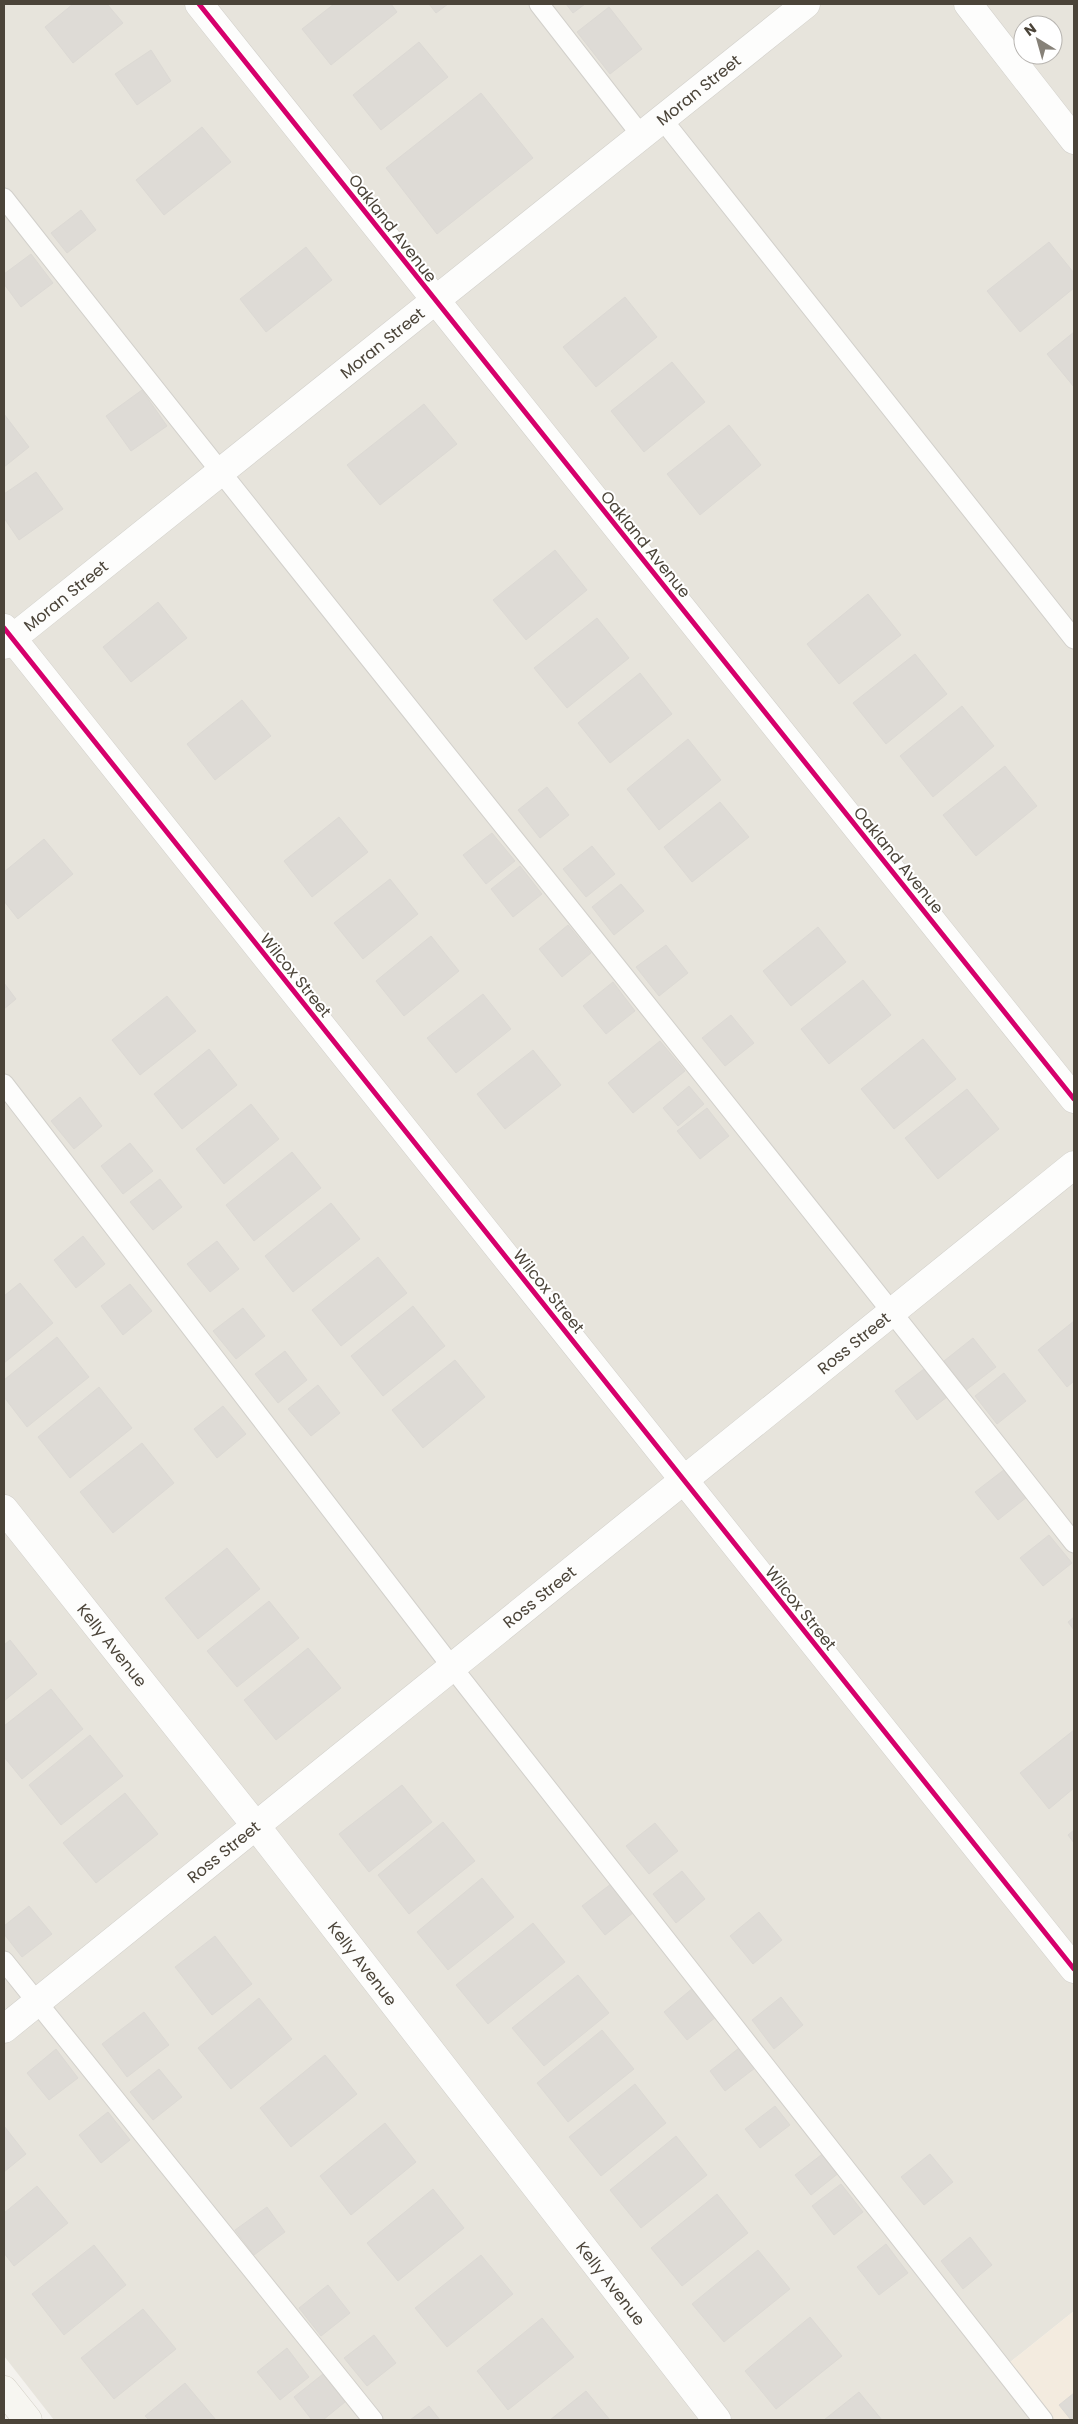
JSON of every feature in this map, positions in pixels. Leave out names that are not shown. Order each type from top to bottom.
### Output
[{"type":"main road","points":[[4,2390],[28,2420]]},
{"type":"street","name":"Oakland Avenue","points":[[199,4],[1074,1099]]},
{"type":"street","name":"Moran Street","points":[[6,637],[220,473],[806,4]]},
{"type":"street","points":[[968,4],[1074,140]]},
{"type":"street","name":"Wilcox Street","points":[[6,637],[684,1480],[1074,1970]]},
{"type":"street","name":"Ross Street","points":[[4,2029],[1074,1165]]},
{"type":"street","name":"Kelly Avenue","points":[[4,1509],[256,1826],[717,2420]]},
{"type":"lane","points":[[539,4],[652,127],[1074,639]]},
{"type":"lane","points":[[4,198],[220,473],[893,1312],[1074,1543]]},
{"type":"lane","points":[[4,1084],[452,1667],[1043,2420]]},
{"type":"lane","points":[[4,1961],[373,2420]]},
{"type":"shaded area","points":[[4,4],[1074,4],[1074,2311],[1009,2363],[1054,2420],[54,2420],[4,2356]]},
{"type":"shaded area","points":[[1074,2311],[1074,2420],[1054,2420],[1009,2363]]},
{"type":"building","points":[[73,4],[107,4],[123,23],[73,63],[45,27]]},
{"type":"building","points":[[334,4],[391,4],[397,12],[331,65],[302,29]]},
{"type":"building","points":[[429,4],[448,4],[436,13]]},
{"type":"building","points":[[566,4],[585,4],[573,13]]},
{"type":"building","points":[[609,7],[642,49],[610,74],[577,32]]},
{"type":"building","points":[[419,42],[448,77],[381,130],[353,95]]},
{"type":"building","points":[[151,50],[171,81],[137,105],[115,74]]},
{"type":"building","points":[[481,93],[533,158],[437,234],[386,168]]},
{"type":"building","points":[[202,127],[231,162],[164,215],[136,180]]},
{"type":"building","points":[[81,210],[96,230],[67,253],[51,233]]},
{"type":"building","points":[[1049,242],[1074,273],[1074,288],[1020,332],[987,291]]},
{"type":"building","points":[[306,247],[332,280],[266,332],[240,299]]},
{"type":"building","points":[[31,254],[53,283],[21,307],[4,284],[4,274]]},
{"type":"building","points":[[625,297],[657,337],[596,387],[563,347]]},
{"type":"building","points":[[1074,332],[1074,387],[1047,354]]},
{"type":"building","points":[[672,362],[705,402],[644,452],[611,411]]},
{"type":"building","points":[[142,390],[167,426],[131,451],[106,416]]},
{"type":"building","points":[[424,404],[457,444],[380,505],[347,465]]},
{"type":"building","points":[[4,414],[29,447],[4,467]]},
{"type":"building","points":[[729,425],[761,465],[700,515],[667,474]]},
{"type":"building","points":[[36,472],[63,509],[19,540],[4,518],[4,494]]},
{"type":"building","points":[[555,550],[587,590],[526,640],[493,600]]},
{"type":"building","points":[[868,594],[901,635],[839,684],[807,644]]},
{"type":"building","points":[[158,602],[187,638],[131,682],[103,647]]},
{"type":"building","points":[[597,618],[629,658],[567,708],[534,668]]},
{"type":"building","points":[[915,654],[947,694],[886,744],[853,703]]},
{"type":"building","points":[[640,673],[672,714],[610,763],[578,723]]},
{"type":"building","points":[[242,700],[271,736],[215,780],[187,744]]},
{"type":"building","points":[[962,706],[994,746],[933,797],[900,756]]},
{"type":"building","points":[[688,739],[721,780],[659,830],[627,789]]},
{"type":"building","points":[[1005,766],[1037,806],[976,856],[943,815]]},
{"type":"building","points":[[547,787],[569,815],[540,838],[518,810]]},
{"type":"building","points":[[720,802],[749,837],[692,882],[664,847]]},
{"type":"building","points":[[339,817],[368,852],[312,897],[284,861]]},
{"type":"building","points":[[492,833],[515,861],[486,884],[463,855]]},
{"type":"building","points":[[44,839],[73,874],[18,919],[4,901],[4,872]]},
{"type":"building","points":[[592,846],[615,874],[586,897],[563,869]]},
{"type":"building","points":[[520,866],[542,894],[513,917],[491,889]]},
{"type":"building","points":[[390,879],[418,914],[363,959],[334,923]]},
{"type":"building","points":[[621,884],[644,911],[614,935],[592,907]]},
{"type":"building","points":[[568,925],[591,953],[562,977],[539,949]]},
{"type":"building","points":[[818,927],[846,962],[791,1006],[763,971]]},
{"type":"building","points":[[431,936],[459,971],[404,1016],[376,981]]},
{"type":"building","points":[[666,945],[688,973],[659,996],[636,967]]},
{"type":"building","points":[[863,980],[891,1015],[829,1064],[801,1029]]},
{"type":"building","points":[[613,982],[635,1011],[606,1034],[583,1006]]},
{"type":"building","points":[[4,983],[16,999],[4,1009]]},
{"type":"building","points":[[483,994],[511,1029],[456,1073],[427,1038]]},
{"type":"building","points":[[167,996],[196,1031],[140,1075],[112,1040]]},
{"type":"building","points":[[731,1015],[754,1043],[725,1066],[702,1038]]},
{"type":"building","points":[[923,1039],[956,1079],[894,1129],[861,1089]]},
{"type":"building","points":[[660,1041],[685,1071],[633,1113],[608,1083]]},
{"type":"building","points":[[209,1049],[237,1085],[182,1129],[154,1094]]},
{"type":"building","points":[[533,1050],[561,1085],[505,1129],[477,1094]]},
{"type":"building","points":[[689,1086],[704,1104],[678,1126],[663,1108]]},
{"type":"building","points":[[967,1089],[999,1129],[938,1179],[905,1138]]},
{"type":"building","points":[[80,1097],[102,1126],[74,1149],[51,1121]]},
{"type":"building","points":[[251,1104],[279,1139],[224,1184],[196,1149]]},
{"type":"building","points":[[707,1108],[729,1136],[700,1159],[677,1131]]},
{"type":"building","points":[[130,1143],[153,1171],[123,1194],[101,1166]]},
{"type":"building","points":[[292,1152],[321,1188],[254,1241],[226,1205]]},
{"type":"building","points":[[160,1179],[182,1207],[153,1230],[130,1202]]},
{"type":"building","points":[[331,1203],[360,1239],[293,1292],[265,1256]]},
{"type":"building","points":[[83,1236],[105,1264],[76,1288],[54,1260]]},
{"type":"building","points":[[217,1241],[239,1269],[210,1292],[187,1264]]},
{"type":"building","points":[[378,1257],[407,1293],[341,1346],[312,1310]]},
{"type":"building","points":[[20,1283],[53,1323],[4,1363],[4,1296]]},
{"type":"building","points":[[130,1284],[152,1311],[123,1335],[101,1306]]},
{"type":"building","points":[[413,1306],[445,1346],[383,1396],[351,1356]]},
{"type":"building","points":[[243,1308],[265,1336],[236,1359],[213,1331]]},
{"type":"building","points":[[1074,1321],[1074,1381],[1067,1387],[1038,1350]]},
{"type":"building","points":[[57,1337],[89,1377],[27,1427],[4,1397],[4,1380]]},
{"type":"building","points":[[973,1338],[996,1367],[966,1390],[944,1361]]},
{"type":"building","points":[[285,1351],[307,1380],[278,1403],[255,1374]]},
{"type":"building","points":[[455,1360],[485,1397],[423,1448],[392,1410]]},
{"type":"building","points":[[924,1369],[947,1397],[917,1420],[895,1391]]},
{"type":"building","points":[[1004,1373],[1026,1401],[997,1424],[975,1396]]},
{"type":"building","points":[[318,1385],[340,1413],[311,1436],[288,1409]]},
{"type":"building","points":[[99,1387],[132,1428],[70,1478],[38,1437]]},
{"type":"building","points":[[223,1406],[246,1434],[217,1458],[194,1429]]},
{"type":"building","points":[[142,1443],[174,1483],[113,1533],[80,1492]]},
{"type":"building","points":[[1005,1469],[1027,1497],[998,1520],[975,1492]]},
{"type":"building","points":[[1049,1535],[1072,1563],[1043,1586],[1020,1558]]},
{"type":"building","points":[[227,1548],[260,1589],[198,1639],[165,1598]]},
{"type":"building","points":[[269,1601],[299,1638],[237,1687],[207,1651]]},
{"type":"building","points":[[1074,1617],[1074,1630],[1068,1622]]},
{"type":"building","points":[[10,1640],[37,1674],[4,1701],[4,1645]]},
{"type":"building","points":[[308,1648],[341,1688],[276,1740],[244,1700]]},
{"type":"building","points":[[51,1689],[83,1729],[22,1779],[4,1757],[4,1726]]},
{"type":"building","points":[[1074,1730],[1074,1788],[1049,1809],[1020,1773]]},
{"type":"building","points":[[90,1735],[123,1776],[61,1825],[29,1785]]},
{"type":"building","points":[[402,1785],[432,1822],[369,1872],[339,1834]]},
{"type":"building","points":[[125,1793],[158,1834],[96,1883],[63,1843]]},
{"type":"building","points":[[443,1822],[475,1861],[409,1914],[378,1875]]},
{"type":"building","points":[[655,1823],[678,1851],[649,1874],[626,1846]]},
{"type":"building","points":[[1074,1830],[1074,1843],[1068,1835]]},
{"type":"building","points":[[682,1871],[705,1899],[676,1923],[653,1894]]},
{"type":"building","points":[[482,1878],[514,1917],[448,1970],[417,1932]]},
{"type":"building","points":[[611,1884],[634,1912],[605,1935],[582,1906]]},
{"type":"building","points":[[29,1906],[52,1934],[22,1957],[4,1934],[4,1926]]},
{"type":"building","points":[[759,1912],[782,1940],[753,1964],[730,1936]]},
{"type":"building","points":[[533,1923],[565,1962],[488,2024],[456,1985]]},
{"type":"building","points":[[215,1936],[252,1984],[212,2015],[175,1967]]},
{"type":"building","points":[[578,1975],[609,2013],[544,2066],[512,2028]]},
{"type":"building","points":[[693,1988],[716,2017],[687,2040],[664,2012]]},
{"type":"building","points":[[781,1997],[803,2025],[774,2049],[752,2020]]},
{"type":"building","points":[[259,1998],[292,2039],[231,2089],[198,2048]]},
{"type":"building","points":[[144,2012],[169,2045],[127,2077],[102,2044]]},
{"type":"building","points":[[602,2030],[634,2069],[568,2122],[537,2083]]},
{"type":"building","points":[[739,2048],[755,2068],[725,2091],[710,2071]]},
{"type":"building","points":[[56,2049],[78,2078],[49,2100],[27,2073]]},
{"type":"building","points":[[325,2055],[357,2094],[291,2147],[260,2108]]},
{"type":"building","points":[[159,2069],[182,2097],[153,2120],[130,2092]]},
{"type":"building","points":[[635,2084],[666,2123],[601,2176],[569,2137]]},
{"type":"building","points":[[775,2106],[790,2125],[760,2148],[745,2129]]},
{"type":"building","points":[[108,2112],[130,2140],[101,2163],[79,2135]]},
{"type":"building","points":[[385,2123],[416,2162],[351,2215],[320,2176]]},
{"type":"building","points":[[4,2126],[26,2154],[4,2172]]},
{"type":"building","points":[[676,2136],[707,2175],[641,2228],[610,2190]]},
{"type":"building","points":[[825,2152],[840,2172],[811,2195],[795,2175]]},
{"type":"building","points":[[930,2154],[953,2182],[924,2205],[901,2177]]},
{"type":"building","points":[[841,2184],[863,2212],[834,2235],[812,2206]]},
{"type":"building","points":[[37,2186],[68,2223],[14,2266],[4,2253],[4,2213]]},
{"type":"building","points":[[433,2189],[464,2228],[398,2281],[367,2243]]},
{"type":"building","points":[[717,2194],[748,2233],[682,2286],[651,2248]]},
{"type":"building","points":[[267,2207],[285,2232],[254,2255],[235,2230]]},
{"type":"building","points":[[970,2237],[992,2265],[963,2289],[941,2261]]},
{"type":"building","points":[[886,2244],[908,2273],[879,2295],[857,2267]]},
{"type":"building","points":[[94,2245],[126,2285],[64,2335],[32,2294]]},
{"type":"building","points":[[758,2250],[790,2289],[724,2342],[692,2304]]},
{"type":"building","points":[[481,2255],[513,2294],[447,2347],[415,2308]]},
{"type":"building","points":[[328,2285],[350,2313],[321,2336],[299,2308]]},
{"type":"building","points":[[143,2309],[176,2349],[114,2399],[81,2358]]},
{"type":"building","points":[[810,2317],[842,2356],[776,2409],[745,2371]]},
{"type":"building","points":[[542,2318],[574,2357],[508,2410],[477,2371]]},
{"type":"building","points":[[374,2335],[396,2363],[367,2386],[344,2358]]},
{"type":"building","points":[[287,2348],[309,2377],[280,2400],[257,2372]]},
{"type":"building","points":[[323,2374],[345,2402],[323,2420],[312,2420],[294,2397]]},
{"type":"building","points":[[185,2383],[216,2420],[149,2420],[145,2416]]},
{"type":"building","points":[[586,2391],[610,2420],[550,2420]]},
{"type":"building","points":[[859,2392],[882,2420],[824,2420]]},
{"type":"building","points":[[1074,2393],[1074,2420],[1071,2420],[1059,2405]]},
{"type":"building","points":[[429,2406],[440,2420],[410,2420]]},
{"type":"cycle path","points":[[199,4],[1074,1099]]},
{"type":"cycle path","points":[[4,628],[1074,1969]]}]
